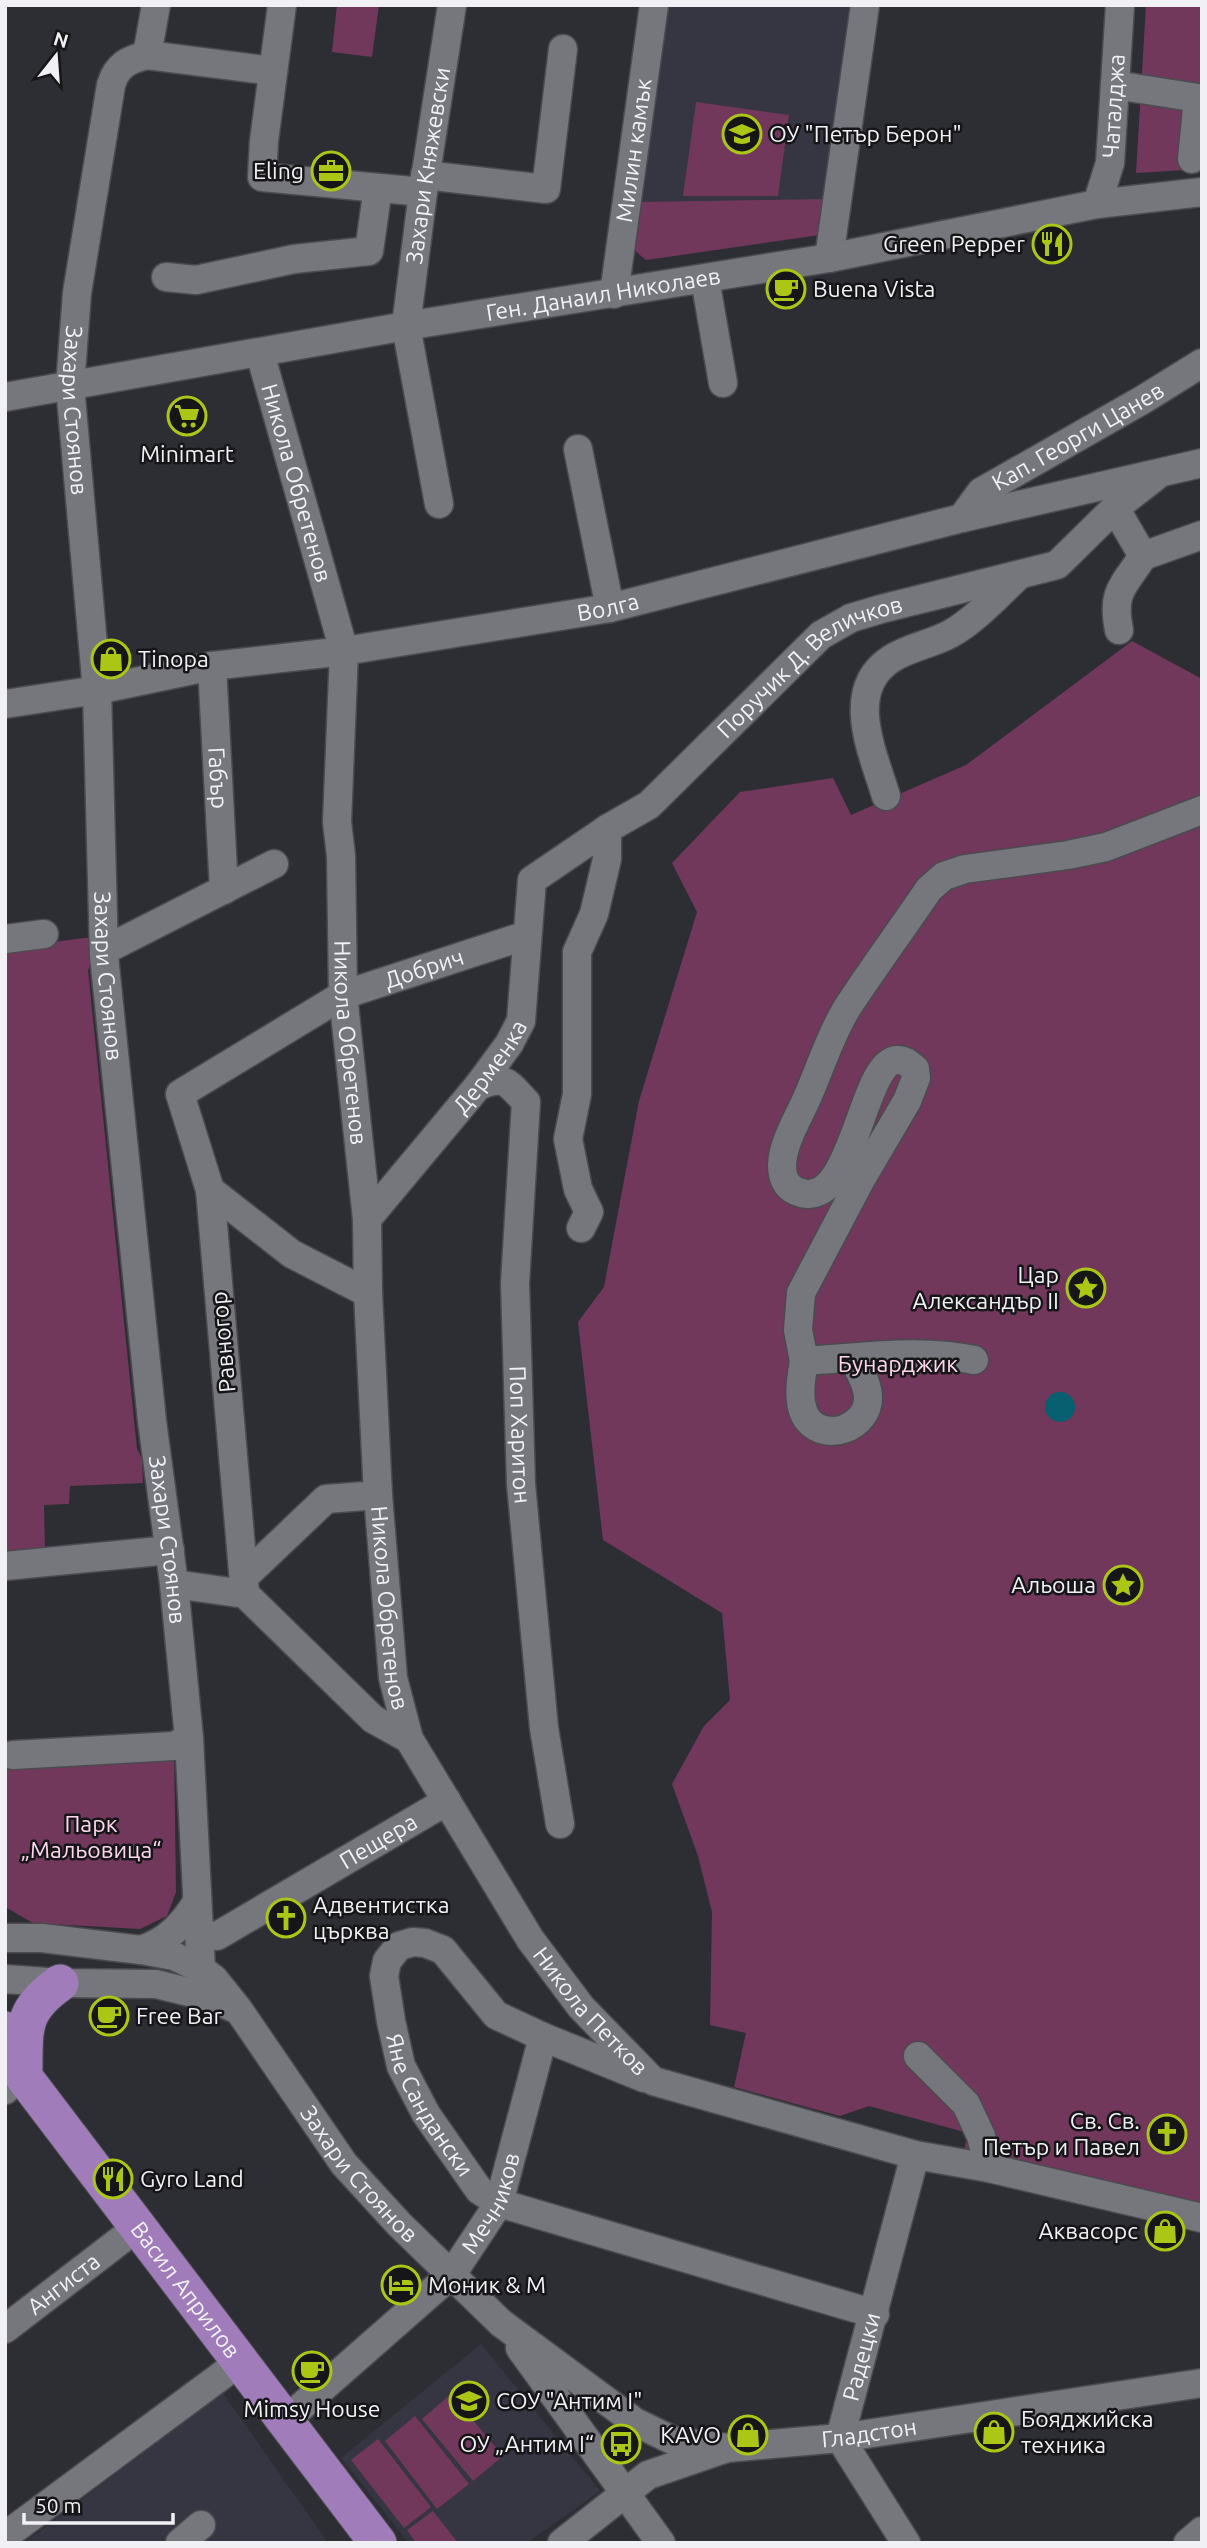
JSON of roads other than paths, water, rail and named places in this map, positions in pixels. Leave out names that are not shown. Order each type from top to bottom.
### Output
[{"type":"main road","points":[[10,2086],[26,2023],[43,1995],[60,1983]]},
{"type":"main road","name":"Васил Априлов","points":[[5,2030],[10,2086],[351,2543]]},
{"type":"main road","name":"Васил Априлов","points":[[10,2086],[286,2420],[378,2543]]},
{"type":"street","points":[[156,5],[147,55],[273,71]]},
{"type":"street","points":[[282,5],[262,177],[378,188],[424,183],[546,189],[563,49]]},
{"type":"street","name":"Захари Княжевски","points":[[439,504],[406,326],[424,183],[452,5]]},
{"type":"street","name":"Милин камък","points":[[614,294],[654,5]]},
{"type":"street","points":[[829,258],[866,5]]},
{"type":"street","name":"Чаталджа","points":[[1097,204],[1110,163],[1120,5]]},
{"type":"street","name":"Захари Стоянов","points":[[147,55],[122,64],[114,74],[111,85],[77,293],[70,386],[97,690],[105,950],[151,1407],[174,1584],[189,1738],[201,1969]]},
{"type":"street","points":[[1115,85],[1198,98],[1192,159]]},
{"type":"street","points":[[166,277],[196,280],[294,259],[369,251],[378,188]]},
{"type":"street","name":"Ген. Данаил Николаев","points":[[5,397],[406,326],[829,258],[1097,204],[1202,192]]},
{"type":"street","points":[[705,279],[723,383]]},
{"type":"street","name":"Никола Обретенов","points":[[260,353],[344,651],[337,822],[341,856],[343,995],[367,1219],[378,1495],[393,1678],[409,1739]]},
{"type":"street","name":"Кап. Георги Цанев","points":[[962,518],[981,492],[1202,363]]},
{"type":"street","points":[[578,449],[610,608]]},
{"type":"street","name":"Волга","points":[[5,704],[97,690],[212,666],[344,651],[610,608],[962,518],[1202,463]]},
{"type":"street","name":"Поручик Д. Величков","points":[[532,880],[607,829],[649,805],[821,635],[851,618],[881,609],[1057,565],[1115,508],[1162,471]]},
{"type":"street","points":[[1115,508],[1143,556]]},
{"type":"street","points":[[1119,630],[1115,610],[1122,584],[1143,556],[1202,535]]},
{"type":"street","points":[[886,796],[866,730],[864,704],[871,678],[891,659],[952,633],[1022,573]]},
{"type":"street","name":"Габър","points":[[212,666],[224,890]]},
{"type":"street","points":[[853,1358],[866,1384],[869,1401],[861,1418],[842,1432],[824,1430],[808,1420],[802,1404],[800,1385],[804,1362],[798,1330],[801,1293],[860,1181],[907,1101],[916,1079],[915,1069],[907,1062],[897,1059],[889,1063],[868,1098],[843,1164],[831,1184],[815,1194],[800,1193],[789,1188],[783,1177],[782,1163],[789,1138],[846,1010],[929,890],[944,876],[965,869],[1106,847],[1202,810]]},
{"type":"street","points":[[581,1228],[589,1212],[578,1189],[568,1139],[577,1094],[577,951],[594,914],[607,859],[607,829]]},
{"type":"street","points":[[105,950],[274,864]]},
{"type":"street","name":"Дерменка","points":[[367,1219],[478,1086],[509,1044],[521,1021],[532,880]]},
{"type":"street","points":[[5,939],[44,934]]},
{"type":"street","name":"Добрич","points":[[180,1094],[343,995],[527,935]]},
{"type":"street","name":"Поп Харитон","points":[[478,1086],[494,1080],[506,1082],[526,1102],[515,1283],[521,1484],[544,1728],[560,1824]]},
{"type":"street","name":"Равногор","points":[[180,1094],[210,1190],[245,1586]]},
{"type":"street","points":[[210,1190],[292,1255],[368,1293]]},
{"type":"street","points":[[804,1362],[936,1355],[974,1360]]},
{"type":"street","points":[[174,1584],[245,1586],[326,1499],[378,1495]]},
{"type":"street","points":[[5,1566],[170,1550]]},
{"type":"street","name":"Никола Петков","points":[[245,1586],[373,1719],[409,1739],[530,1939],[581,2007],[653,2081],[915,2154],[989,2168],[1202,2218]]},
{"type":"street","points":[[13,1755],[174,1746],[189,1738]]},
{"type":"street","name":"Пещера","points":[[199,1935],[218,1936],[447,1801]]},
{"type":"street","points":[[141,1950],[170,1936],[184,1923],[197,1902]]},
{"type":"street","name":"Захари Стоянов","points":[[5,1938],[42,1938],[141,1950],[174,1956],[201,1969],[214,1979],[237,2009],[344,2164],[399,2224],[501,2323],[635,2422],[674,2441],[727,2448]]},
{"type":"street","name":"Яне Сандански","points":[[653,2081],[496,2015],[443,1950],[425,1942],[413,1942],[399,1946],[387,1961],[384,1976],[401,2066],[426,2114],[479,2190],[499,2203],[875,2314]]},
{"type":"street","points":[[5,1979],[60,1983],[156,1984],[209,1997],[237,2009]]},
{"type":"street","name":"Мечников","points":[[286,2420],[452,2274],[499,2203],[542,2036]]},
{"type":"street","points":[[918,2056],[966,2104],[981,2136],[989,2168]]},
{"type":"street","name":"Радецки","points":[[840,2438],[875,2314],[915,2154]]},
{"type":"street","name":"Ангиста","points":[[5,2329],[122,2239]]},
{"type":"street","name":"Захари Стоянов","points":[[501,2323],[661,2543]]},
{"type":"street","points":[[6,2534],[225,2372]]},
{"type":"street","name":"Гладстон","points":[[562,2543],[648,2476],[727,2448],[840,2438],[1202,2383]]},
{"type":"street","points":[[840,2438],[906,2543]]},
{"type":"street","points":[[1188,2543],[1202,2531]]},
{"type":"water","points":[[1060,1392],[1070,1397],[1075,1407],[1070,1417],[1060,1422],[1050,1417],[1045,1407],[1050,1397]]},
{"type":"place","name":"ОУ \"Петър Берон\"","points":[[742,134]]},
{"type":"place","name":"Eling","points":[[331,171]]},
{"type":"place","name":"Green Pepper","points":[[1052,244]]},
{"type":"place","name":"Buena Vista","points":[[786,289]]},
{"type":"place","name":"Minimart","points":[[187,416]]},
{"type":"place","name":"Tinopa","points":[[111,659]]},
{"type":"place","name":"Цар Александър II","points":[[1086,1288]]},
{"type":"place","name":"Альоша","points":[[1123,1585]]},
{"type":"place","name":"Адвентистка църква","points":[[286,1918]]},
{"type":"place","name":"Free Bar","points":[[109,2016]]},
{"type":"place","name":"Св. Св. Петър и Павел","points":[[1167,2134]]},
{"type":"place","name":"Gyro Land","points":[[113,2179]]},
{"type":"place","name":"Аквасорс","points":[[1165,2231]]},
{"type":"place","name":"Моник & М","points":[[401,2285]]},
{"type":"place","name":"Mimsy House","points":[[312,2371]]},
{"type":"place","name":"СОУ \"Антим I\"","points":[[469,2401]]},
{"type":"place","name":"Бояджийска техника","points":[[994,2432]]},
{"type":"place","name":"KAVO","points":[[748,2435]]},
{"type":"place","name":"ОУ „Антим I“","points":[[621,2444]]},
{"type":"park label","name":"Бунарджик","points":[[898,1364]]},
{"type":"park label","name":"Парк „Мальовица“","points":[[91,1837]]}]
